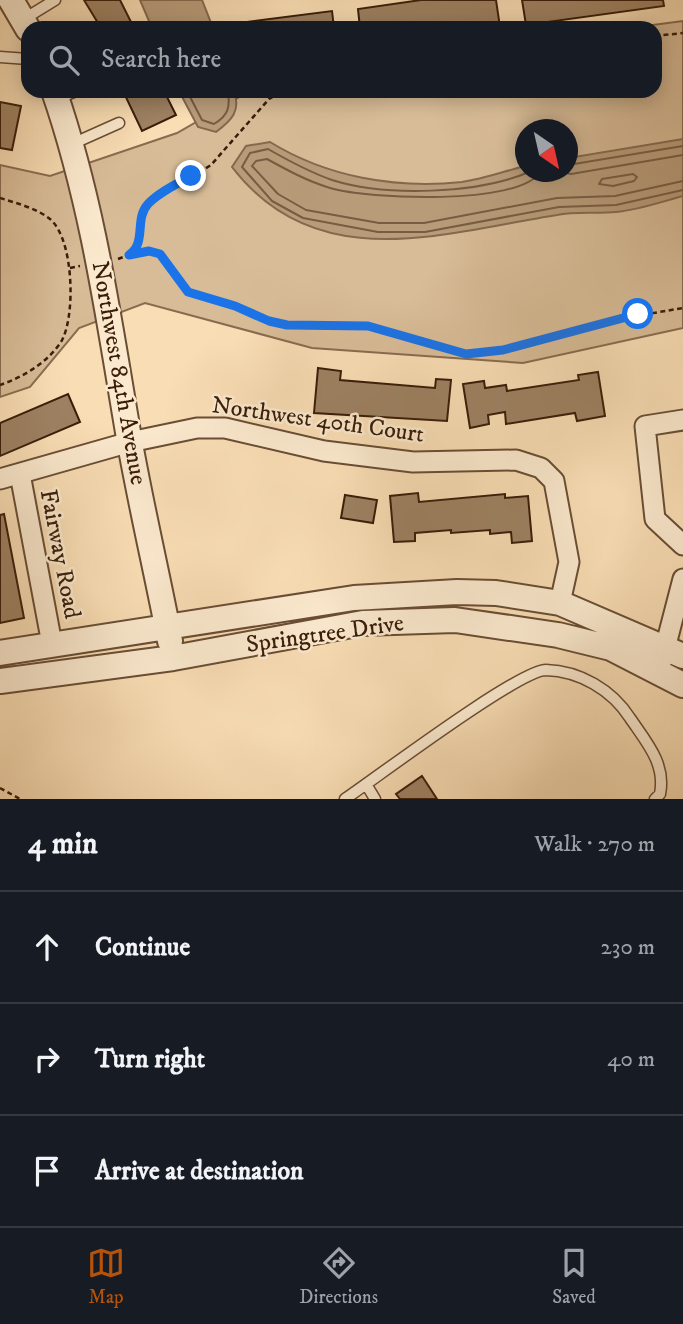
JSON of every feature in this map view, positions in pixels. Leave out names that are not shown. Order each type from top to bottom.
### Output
[{"type":"street","name":"Northwest 84th Avenue","points":[[63,98],[100,263],[130,442],[173,658]]},
{"type":"street","points":[[682,538],[655,519],[645,426],[683,420]]},
{"type":"street","name":"Northwest 40th Court","points":[[130,442],[197,428],[225,428],[324,451],[413,462],[516,460],[541,468],[554,481],[569,562],[560,603]]},
{"type":"street","name":"Fairway Road","points":[[0,479],[130,442]]},
{"type":"street","name":"Fairway Road","points":[[20,474],[52,644]]},
{"type":"street","points":[[658,670],[674,651],[683,579]]},
{"type":"street","name":"Springtree Drive","points":[[0,653],[354,598],[496,593],[560,603],[674,651]]},
{"type":"street","name":"Springtree Drive","points":[[0,681],[173,658],[363,624],[455,620],[558,635],[611,648],[683,685]]},
{"type":"lane","points":[[21,16],[55,0]]},
{"type":"lane","points":[[0,57],[21,59]]},
{"type":"lane","points":[[71,144],[120,123]]},
{"type":"lane","points":[[345,799],[499,692],[544,670],[576,676],[606,690],[624,708],[658,760],[663,779],[660,794],[655,799]]},
{"type":"lane","points":[[366,784],[375,799]]},
{"type":"path","points":[[662,35],[683,33]]},
{"type":"path","points":[[129,255],[135,251],[140,240],[142,213],[148,204],[211,165],[272,98]]},
{"type":"path","points":[[0,198],[50,218],[64,243],[70,276],[69,320],[61,341],[36,367],[0,385]]},
{"type":"path","points":[[113,260],[149,251],[160,254],[188,292],[235,306],[269,321],[287,325],[368,326],[466,354],[503,350],[612,320],[683,308]]},
{"type":"path","points":[[0,788],[20,799]]},
{"type":"shaded area","points":[[683,21],[683,328],[523,363],[312,348],[145,303],[79,328],[30,387],[0,397],[0,165],[50,176],[177,133],[238,98],[662,98],[662,24]]},
{"type":"water","points":[[140,0],[202,0],[210,21],[149,21]]},
{"type":"water","points":[[183,98],[236,98],[234,114],[216,132],[198,127]]},
{"type":"water","points":[[683,139],[683,196],[624,211],[564,214],[470,231],[383,239],[342,235],[302,223],[265,201],[232,167],[246,146],[270,142],[338,172],[387,182],[462,182],[515,169],[515,182],[578,182],[578,156]]},
{"type":"building","points":[[84,0],[120,0],[130,21],[97,21]]},
{"type":"building","points":[[421,0],[496,0],[499,21],[359,21],[358,9]]},
{"type":"building","points":[[522,0],[663,0],[664,6],[555,21],[525,21]]},
{"type":"building","points":[[332,11],[333,21],[254,21]]},
{"type":"building","points":[[126,98],[168,98],[176,115],[142,131]]},
{"type":"building","points":[[0,102],[21,106],[12,150],[0,148]]},
{"type":"building","points":[[318,368],[341,371],[340,380],[435,388],[436,379],[451,380],[447,421],[314,413]]},
{"type":"building","points":[[598,372],[605,416],[577,421],[575,413],[506,424],[505,412],[488,415],[489,424],[470,428],[463,384],[484,381],[485,388],[506,385],[507,391],[579,380],[578,375]]},
{"type":"building","points":[[68,394],[80,422],[0,456],[0,423]]},
{"type":"building","points":[[418,493],[419,502],[505,494],[505,498],[528,496],[532,541],[512,543],[511,532],[490,534],[490,530],[451,533],[451,530],[415,533],[415,541],[394,542],[390,496]]},
{"type":"building","points":[[345,495],[377,500],[373,523],[341,518]]},
{"type":"building","points":[[4,514],[24,618],[0,623],[0,515]]},
{"type":"building","points":[[422,776],[437,799],[400,799],[396,794]]},
{"type":"route","points":[[191,176],[148,204],[142,213],[140,240],[135,251],[129,255],[139,251],[160,254],[188,292],[235,306],[269,321],[287,325],[368,326],[466,354],[482,354],[638,314]]}]
